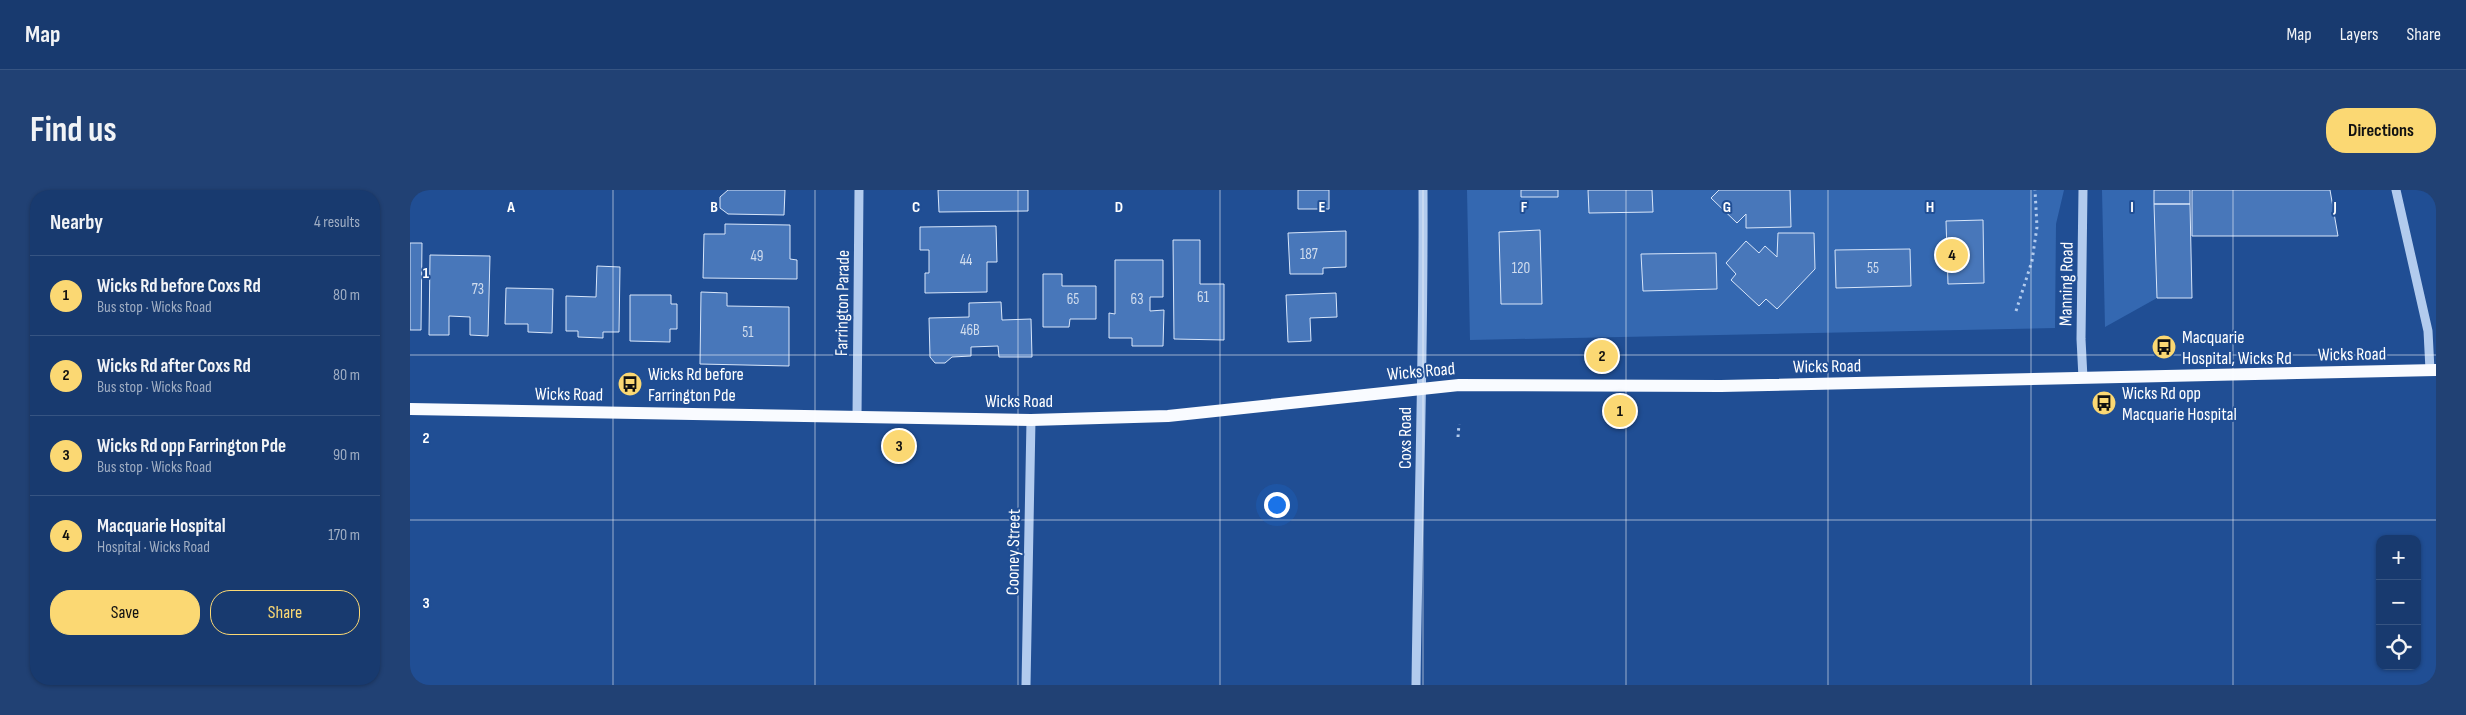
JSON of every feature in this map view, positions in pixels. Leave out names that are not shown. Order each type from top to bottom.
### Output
[{"type":"main road","name":"Wicks Road","points":[[410,409],[1031,420],[1168,416],[1420,389],[1477,385],[1721,386],[2433,370]]},
{"type":"street","name":"Farrington Parade","points":[[856,417],[859,190]]},
{"type":"street","name":"Coxs Road","points":[[1416,685],[1422,449],[1420,389],[1424,338],[1423,190]]},
{"type":"street","name":"Manning Road","points":[[2083,190],[2081,339],[2083,378]]},
{"type":"street","points":[[2396,190],[2426,320],[2433,370]]},
{"type":"street","name":"Cooney Street","points":[[1026,685],[1031,420]]},
{"type":"path","points":[[2016,311],[2032,261],[2036,227],[2035,190]]},
{"type":"path","points":[[1458,437],[1459,424]]},
{"type":"shaded area","points":[[1467,190],[2064,190],[2056,224],[2055,328],[1470,340]]},
{"type":"shaded area","points":[[2102,190],[2154,190],[2157,298],[2105,327]]},
{"type":"building","points":[[728,190],[785,190],[784,215],[728,214],[720,208],[720,197]]},
{"type":"building","points":[[938,190],[1028,190],[1028,211],[939,212]]},
{"type":"building","points":[[1298,190],[1329,190],[1329,209],[1298,209]]},
{"type":"building","points":[[1521,190],[1558,190],[1558,197],[1521,197]]},
{"type":"building","points":[[1588,190],[1652,190],[1653,212],[1589,213]]},
{"type":"building","points":[[1719,190],[1790,190],[1791,227],[1746,228],[1746,214],[1737,223],[1711,198]]},
{"type":"building","points":[[2154,190],[2190,190],[2190,204],[2154,204]]},
{"type":"building","points":[[2192,190],[2330,190],[2338,236],[2192,236]]},
{"type":"building","points":[[2154,204],[2190,204],[2192,298],[2157,298]]},
{"type":"building","points":[[1983,220],[1984,283],[1948,284],[1946,221]]},
{"type":"building","points":[[725,224],[790,225],[790,259],[797,260],[797,279],[703,278],[704,234],[725,234]]},
{"type":"building","points":[[996,226],[997,262],[987,262],[987,292],[925,293],[925,273],[929,273],[929,250],[920,250],[920,227]]},
{"type":"building","points":[[1540,230],[1542,304],[1501,304],[1499,232]]},
{"type":"building","points":[[1346,231],[1346,267],[1323,268],[1323,274],[1290,274],[1288,233]]},
{"type":"building","points":[[1778,233],[1814,233],[1815,269],[1777,309],[1766,299],[1759,306],[1731,280],[1736,274],[1726,263],[1746,241],[1759,253],[1765,246],[1777,257]]},
{"type":"building","points":[[1173,240],[1200,240],[1200,284],[1224,284],[1224,340],[1174,339]]},
{"type":"building","points":[[410,243],[422,243],[421,330],[410,330]]},
{"type":"building","points":[[1910,249],[1911,286],[1836,288],[1835,250]]},
{"type":"building","points":[[1716,253],[1717,289],[1643,291],[1641,254]]},
{"type":"building","points":[[430,255],[490,256],[488,336],[470,335],[470,317],[449,316],[449,335],[429,335]]},
{"type":"building","points":[[1115,260],[1163,260],[1163,297],[1150,297],[1150,311],[1164,310],[1163,346],[1132,346],[1132,338],[1109,338],[1109,313],[1115,314]]},
{"type":"building","points":[[597,266],[620,267],[619,332],[603,332],[603,338],[578,337],[578,331],[566,331],[566,296],[596,297]]},
{"type":"building","points":[[1043,274],[1062,274],[1062,286],[1096,286],[1096,319],[1070,319],[1069,327],[1043,327]]},
{"type":"building","points":[[506,288],[553,289],[552,333],[528,332],[528,324],[505,324]]},
{"type":"building","points":[[701,292],[727,293],[727,306],[789,307],[789,366],[700,364]]},
{"type":"building","points":[[1336,293],[1337,317],[1310,318],[1311,341],[1288,342],[1286,295]]},
{"type":"building","points":[[630,295],[671,295],[671,304],[677,304],[677,329],[670,329],[670,342],[630,341]]},
{"type":"building","points":[[1001,302],[1002,320],[1031,319],[1032,357],[999,357],[998,346],[971,347],[971,356],[952,357],[945,363],[935,363],[930,357],[929,318],[969,317],[969,303]]},
{"type":"place","name":"Macquarie Hospital","points":[[1952,255]]},
{"type":"place","name":"Macquarie Hospital, Wicks Rd","points":[[2164,347]]},
{"type":"place","name":"Wicks Rd after Coxs Rd","points":[[1602,356]]},
{"type":"place","name":"Wicks Rd before Farrington Pde","points":[[630,384]]},
{"type":"place","name":"Wicks Rd opp Macquarie Hospital","points":[[2104,403]]},
{"type":"place","name":"Wicks Rd before Coxs Rd","points":[[1620,411]]},
{"type":"place","name":"Wicks Rd opp Farrington Pde","points":[[899,446]]}]
